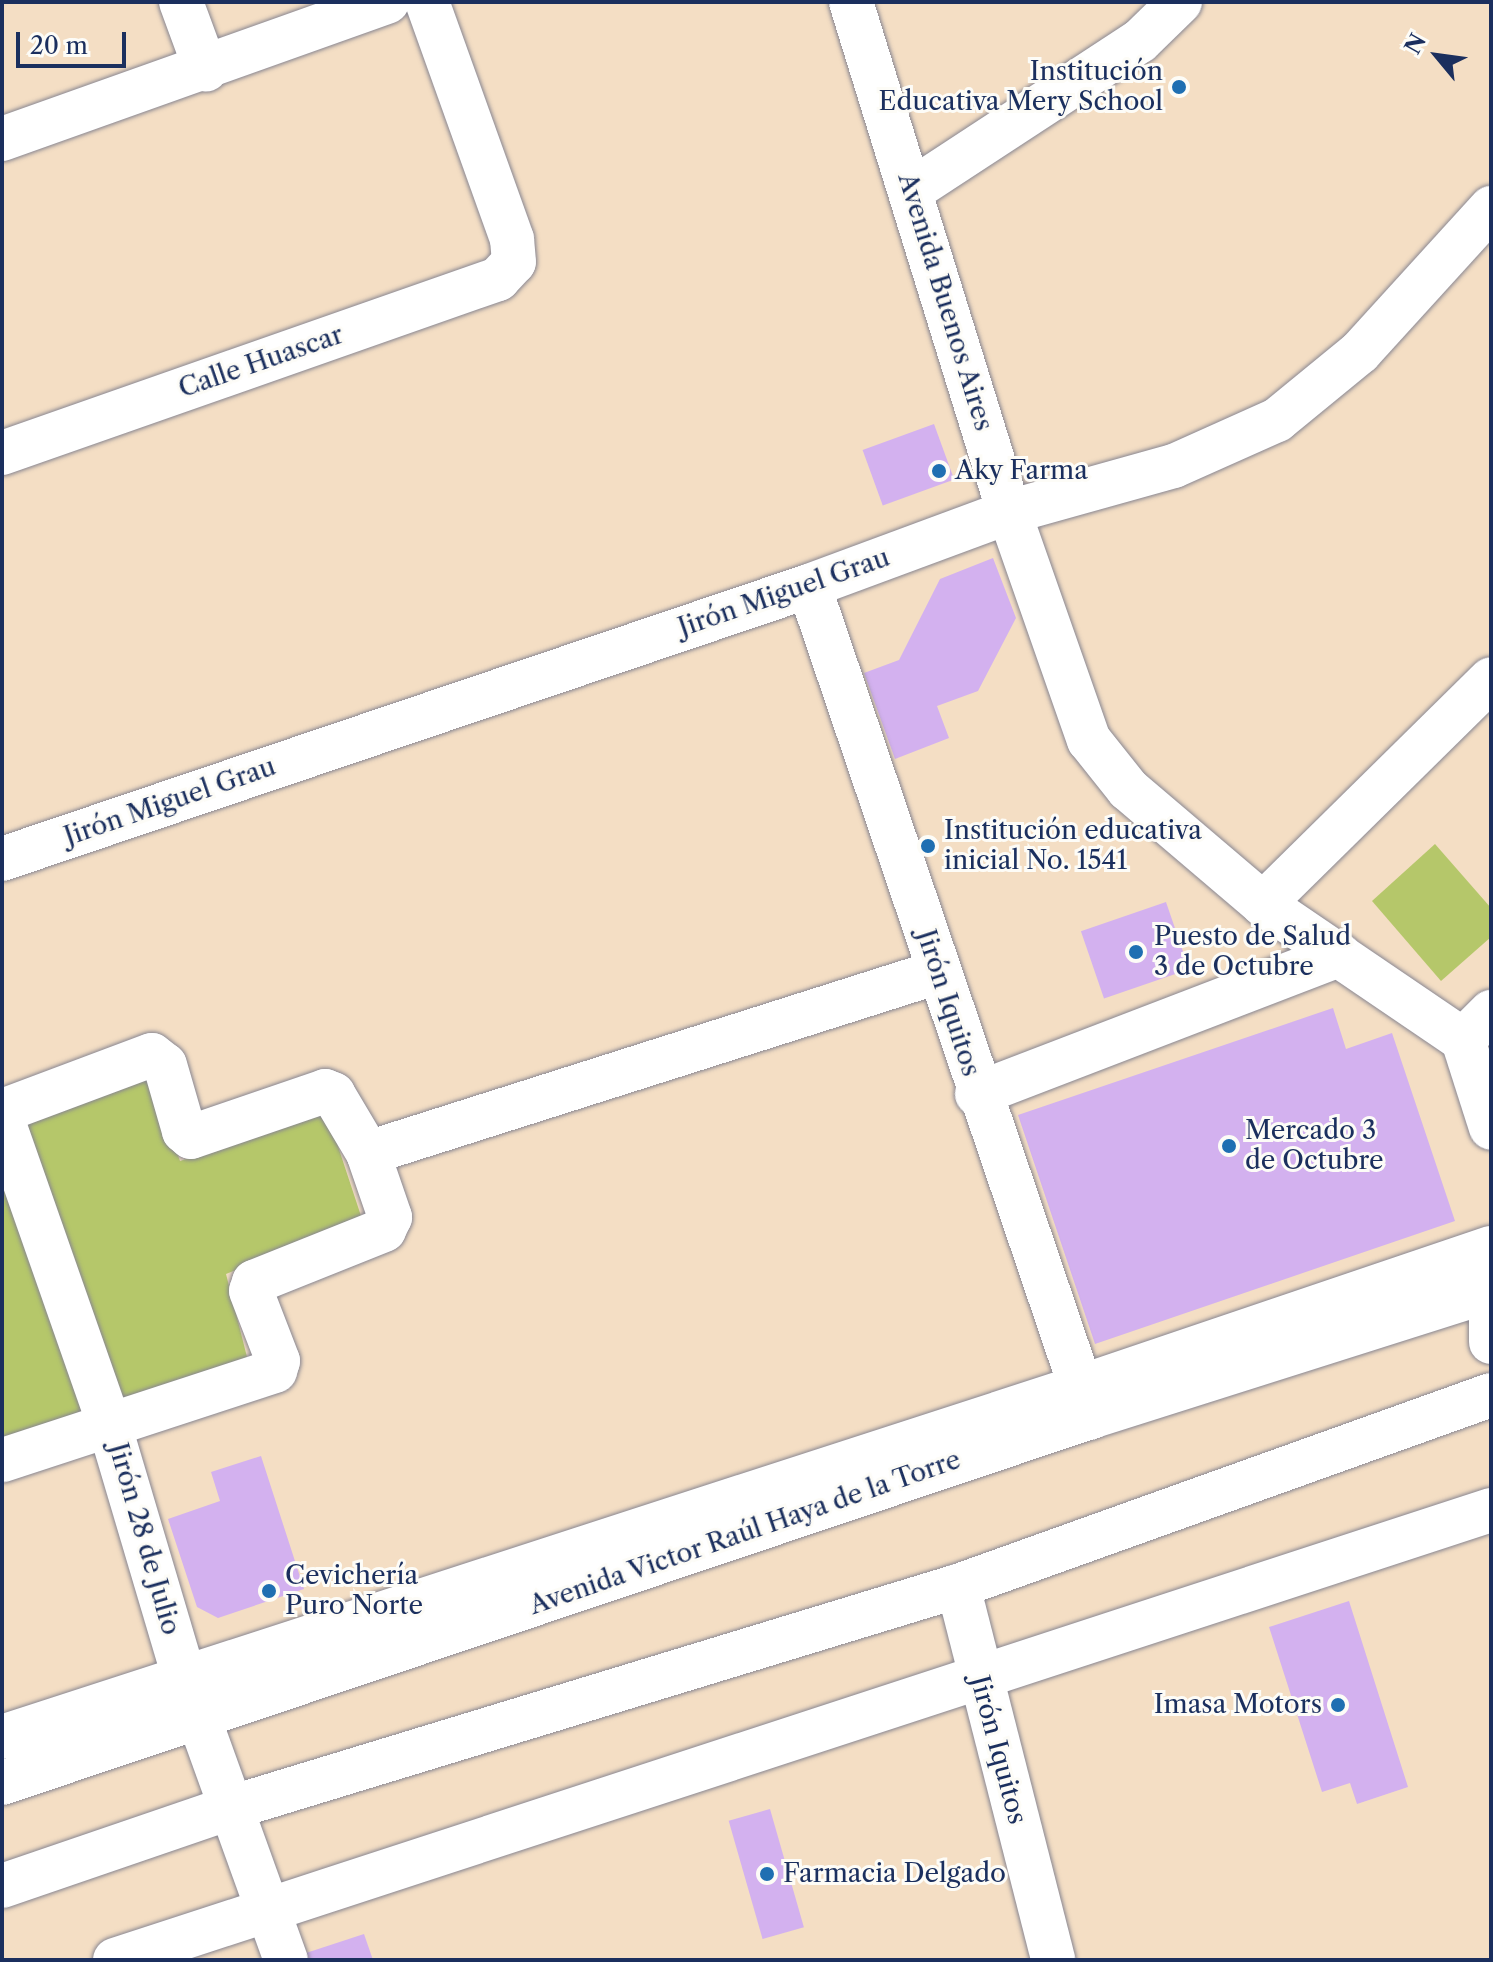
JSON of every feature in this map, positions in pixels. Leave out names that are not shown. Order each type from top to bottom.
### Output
[{"type":"street","points":[[181,2],[206,70]]},
{"type":"street","points":[[2,139],[206,70],[387,2]]},
{"type":"street","name":"Calle Huascar","points":[[2,453],[498,279],[514,262],[512,239],[427,2]]},
{"type":"street","name":"Avenida Buenos Aires","points":[[851,2],[912,190],[1009,512],[1089,740],[1128,789],[1263,904],[1339,955],[1477,1026],[1491,1128]]},
{"type":"street","points":[[912,190],[1140,41],[1180,2]]},
{"type":"street","name":"Jirón Miguel Grau","points":[[2,859],[809,586],[1009,512],[1174,466],[1277,420],[1360,352],[1491,208]]},
{"type":"street","name":"Jirón Iquitos","points":[[809,586],[977,1094],[1084,1403]]},
{"type":"street","points":[[1263,904],[1491,679]]},
{"type":"street","points":[[977,1094],[1339,955]]},
{"type":"street","points":[[368,1153],[938,972]]},
{"type":"street","points":[[2,1111],[152,1055],[165,1065],[184,1131],[191,1137],[325,1091],[333,1094],[368,1153],[389,1224],[254,1282],[251,1291],[278,1361],[275,1371],[2,1460]]},
{"type":"street","name":"Jirón 28 de Julio","points":[[2,1118],[110,1427],[184,1677],[286,1960]]},
{"type":"street","points":[[2,1737],[184,1677],[1084,1403],[1491,1248]]},
{"type":"street","name":"Avenida Victor Raúl Haya de la Torre","points":[[2,1783],[199,1717],[1084,1403],[1491,1290]]},
{"type":"street","points":[[1491,1303],[1491,1342]]},
{"type":"street","points":[[2,1886],[230,1808],[958,1586],[1491,1395]]},
{"type":"street","points":[[115,1960],[980,1680],[1491,1510]]},
{"type":"street","name":"Jirón Iquitos","points":[[958,1586],[1053,1960]]},
{"type":"green space","points":[[1435,844],[1491,908],[1491,937],[1441,981],[1372,901]]},
{"type":"green space","points":[[148,1071],[180,1161],[327,1113],[362,1219],[226,1274],[248,1361],[2,1444],[2,1124]]},
{"type":"building","points":[[934,424],[954,479],[883,505],[863,450]]},
{"type":"building","points":[[993,558],[1016,618],[978,691],[937,706],[949,738],[895,759],[864,673],[899,660],[940,579]]},
{"type":"building","name":"Puesto de Salud 3 de Octubre","points":[[1166,902],[1189,969],[1104,998],[1081,931]]},
{"type":"building","name":"Mercado 3 de Octubre","points":[[1333,1008],[1346,1049],[1392,1033],[1455,1221],[1095,1344],[1018,1115]]},
{"type":"building","points":[[261,1456],[304,1589],[218,1618],[197,1607],[168,1519],[220,1501],[211,1472]]},
{"type":"building","name":"Imasa Motors","points":[[1349,1601],[1408,1787],[1357,1804],[1350,1783],[1322,1792],[1269,1627]]},
{"type":"building","name":"Farmacia Delgado","points":[[770,1809],[804,1927],[763,1939],[729,1821]]},
{"type":"building","points":[[364,1934],[373,1960],[308,1960],[306,1953]]},
{"type":"place","name":"Institución Educativa Mery School","points":[[1179,87]]},
{"type":"place","name":"Aky Farma","points":[[939,471]]},
{"type":"place","name":"Institución educativa inicial No. 1541","points":[[928,846]]},
{"type":"place","name":"Puesto de Salud 3 de Octubre","points":[[1136,952]]},
{"type":"place","name":"Mercado 3 de Octubre","points":[[1229,1146]]},
{"type":"place","name":"Cevichería Puro Norte","points":[[269,1591]]},
{"type":"place","name":"Imasa Motors","points":[[1338,1705]]},
{"type":"place","name":"Farmacia Delgado","points":[[767,1874]]}]
